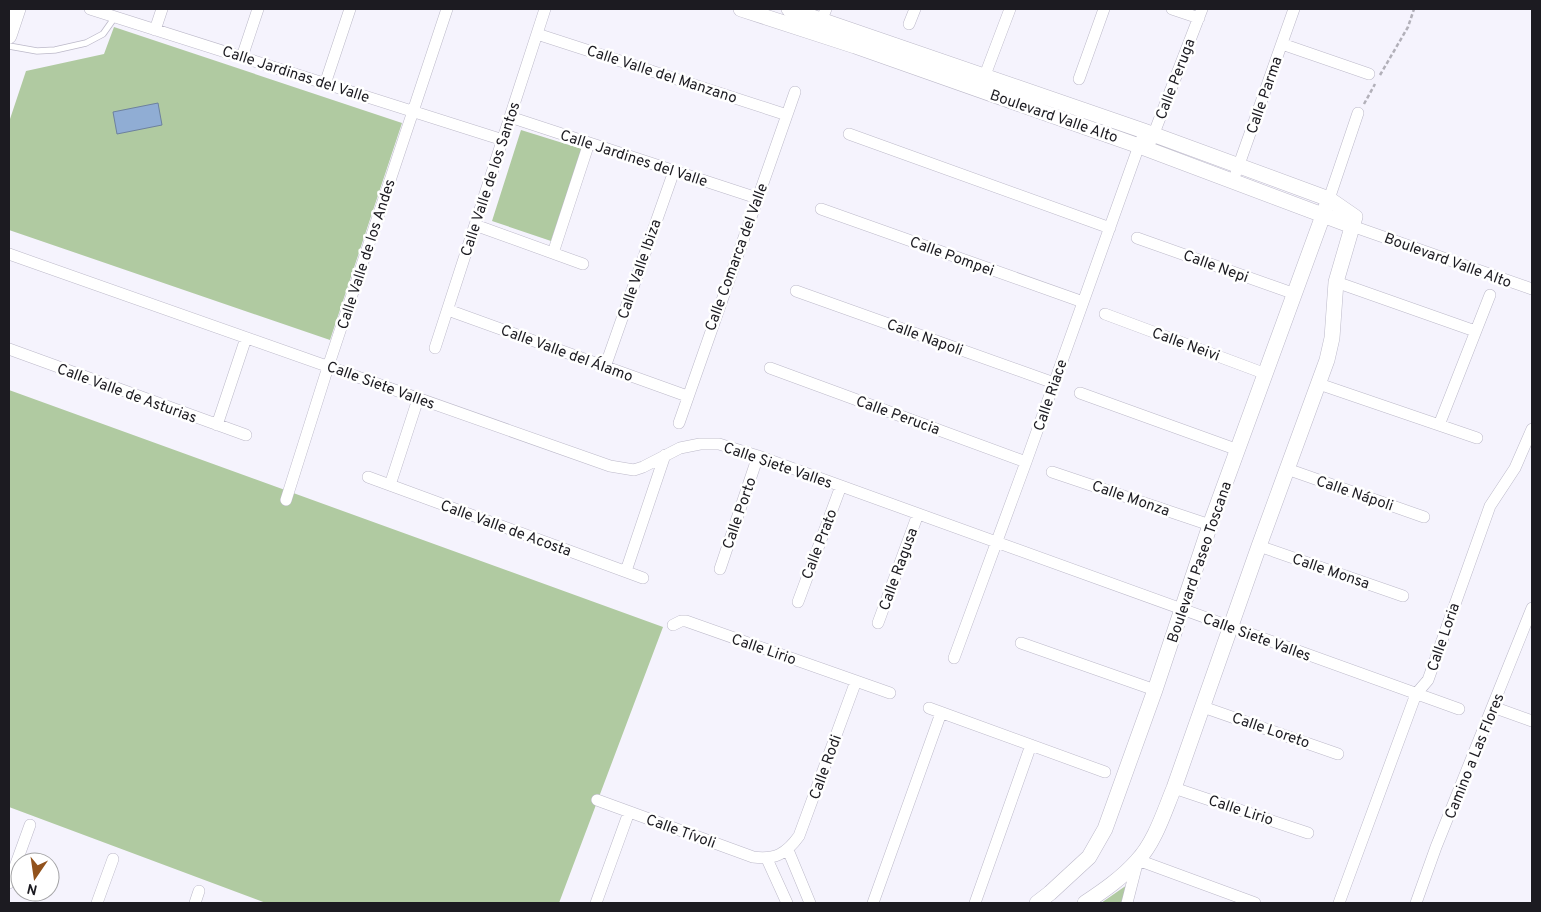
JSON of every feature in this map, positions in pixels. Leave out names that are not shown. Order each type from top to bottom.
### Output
[{"type":"street","points":[[9,34],[18,9]]},
{"type":"street","name":"Calle Jardinas del Valle","points":[[90,9],[503,140]]},
{"type":"street","points":[[155,30],[162,9]]},
{"type":"street","points":[[242,57],[258,9]]},
{"type":"street","points":[[325,84],[350,9]]},
{"type":"street","name":"Calle Valle de los Andes","points":[[286,500],[328,367],[447,9]]},
{"type":"street","name":"Calle Valle de los Santos","points":[[435,348],[545,9]]},
{"type":"street","name":"Boulevard Valle Alto","points":[[741,9],[855,46],[1143,148],[1323,216],[1357,224],[1532,289]]},
{"type":"street","name":"Boulevard Valle Alto","points":[[789,9],[824,14],[985,75],[1329,199],[1357,224]]},
{"type":"street","points":[[909,24],[915,9]]},
{"type":"street","points":[[979,90],[1010,9]]},
{"type":"street","points":[[1079,79],[1104,9]]},
{"type":"street","points":[[1172,9],[1201,14]]},
{"type":"street","name":"Calle Parma","points":[[1233,182],[1294,9]]},
{"type":"street","name":"Calle Peruga","points":[[1149,133],[1201,14]]},
{"type":"street","name":"Calle Valle del Manzano","points":[[537,34],[787,115]]},
{"type":"street","points":[[1282,44],[1369,74]]},
{"type":"street","name":"Calle Comarca del Valle","points":[[678,422],[795,92]]},
{"type":"street","points":[[1329,199],[1358,114]]},
{"type":"street","name":"Calle Jardines del Valle","points":[[510,117],[757,198]]},
{"type":"street","name":"Calle Riace","points":[[954,658],[1110,228],[1149,133]]},
{"type":"street","points":[[849,134],[1110,228]]},
{"type":"street","points":[[553,253],[589,143]]},
{"type":"street","name":"Calle Valle Ibiza","points":[[605,367],[674,171]]},
{"type":"street","name":"Boulevard Paseo Toscana","points":[[1037,903],[1089,857],[1098,844],[1112,811],[1210,525],[1329,199]]},
{"type":"street","name":"Calle Pompei","points":[[821,209],[1083,302]]},
{"type":"street","points":[[1127,903],[1138,860],[1161,820],[1174,788],[1259,546],[1328,360],[1332,338],[1336,282],[1357,224]]},
{"type":"street","points":[[475,225],[583,264]]},
{"type":"street","name":"Calle Nepi","points":[[1137,238],[1295,294]]},
{"type":"street","name":"Calle Siete Valles","points":[[9,254],[616,468],[634,470],[680,448],[709,443],[758,456],[1460,709]]},
{"type":"street","points":[[1336,282],[1476,331]]},
{"type":"street","name":"Calle Napoli","points":[[796,290],[1054,383]]},
{"type":"street","points":[[1439,425],[1490,295]]},
{"type":"street","name":"Calle Valle del Álamo","points":[[448,310],[687,396]]},
{"type":"street","name":"Calle Neivi","points":[[1105,314],[1266,374]]},
{"type":"street","points":[[217,425],[246,338]]},
{"type":"street","name":"Calle Valle de Asturias","points":[[9,350],[246,435]]},
{"type":"street","name":"Calle Perucia","points":[[770,368],[1026,462]]},
{"type":"street","points":[[1319,384],[1476,438]]},
{"type":"street","points":[[1080,393],[1238,450]]},
{"type":"street","points":[[390,485],[418,399]]},
{"type":"street","name":"Calle Loria","points":[[1339,903],[1416,694],[1428,680],[1490,506],[1516,468],[1532,429]]},
{"type":"street","points":[[626,571],[665,455]]},
{"type":"street","name":"Calle Porto","points":[[720,570],[758,456]]},
{"type":"street","name":"Calle Nápoli","points":[[1287,469],[1424,517]]},
{"type":"street","name":"Calle Monza","points":[[1052,472],[1210,525]]},
{"type":"street","name":"Calle Valle de Acosta","points":[[368,477],[644,578]]},
{"type":"street","name":"Calle Prato","points":[[798,602],[841,486]]},
{"type":"street","name":"Calle Ragusa","points":[[878,623],[918,514]]},
{"type":"street","name":"Calle Monsa","points":[[1259,546],[1403,596]]},
{"type":"street","name":"Camino a Las Flores","points":[[1416,903],[1436,847],[1532,608]]},
{"type":"street","name":"Calle Lirio","points":[[673,625],[686,621],[890,694]]},
{"type":"street","points":[[1021,643],[1155,690]]},
{"type":"street","name":"Calle Rodi","points":[[788,850],[799,836],[804,824],[856,681]]},
{"type":"street","name":"Calle Loreto","points":[[1203,707],[1338,754]]},
{"type":"street","points":[[1493,707],[1532,721]]},
{"type":"street","points":[[929,708],[1104,772]]},
{"type":"street","points":[[873,903],[940,712]]},
{"type":"street","points":[[975,903],[1032,745]]},
{"type":"street","name":"Calle Lirio","points":[[1174,788],[1308,832]]},
{"type":"street","name":"Calle Tívoli","points":[[597,800],[753,857],[767,859]]},
{"type":"street","points":[[596,903],[630,812]]},
{"type":"street","points":[[9,883],[30,825]]},
{"type":"street","points":[[787,903],[767,859],[788,850],[810,903]]},
{"type":"street","points":[[97,903],[113,859]]},
{"type":"street","points":[[1085,903],[1101,893],[1138,860]]},
{"type":"street","points":[[1138,860],[1255,903]]},
{"type":"street","points":[[194,903],[199,891]]},
{"type":"lane","points":[[9,46],[37,51],[56,50],[86,43],[103,34],[115,17]]},
{"type":"path","points":[[1358,114],[1408,27],[1414,9]]},
{"type":"green space","points":[[114,27],[402,123],[330,340],[9,230],[9,122],[26,71],[104,54]]},
{"type":"green space","points":[[521,130],[582,149],[551,241],[492,221]]},
{"type":"green space","points":[[9,390],[663,627],[559,903],[266,903],[9,807]]},
{"type":"green space","points":[[1127,885],[1128,903],[1101,903]]},
{"type":"water","points":[[158,103],[162,125],[117,134],[113,112]]}]
